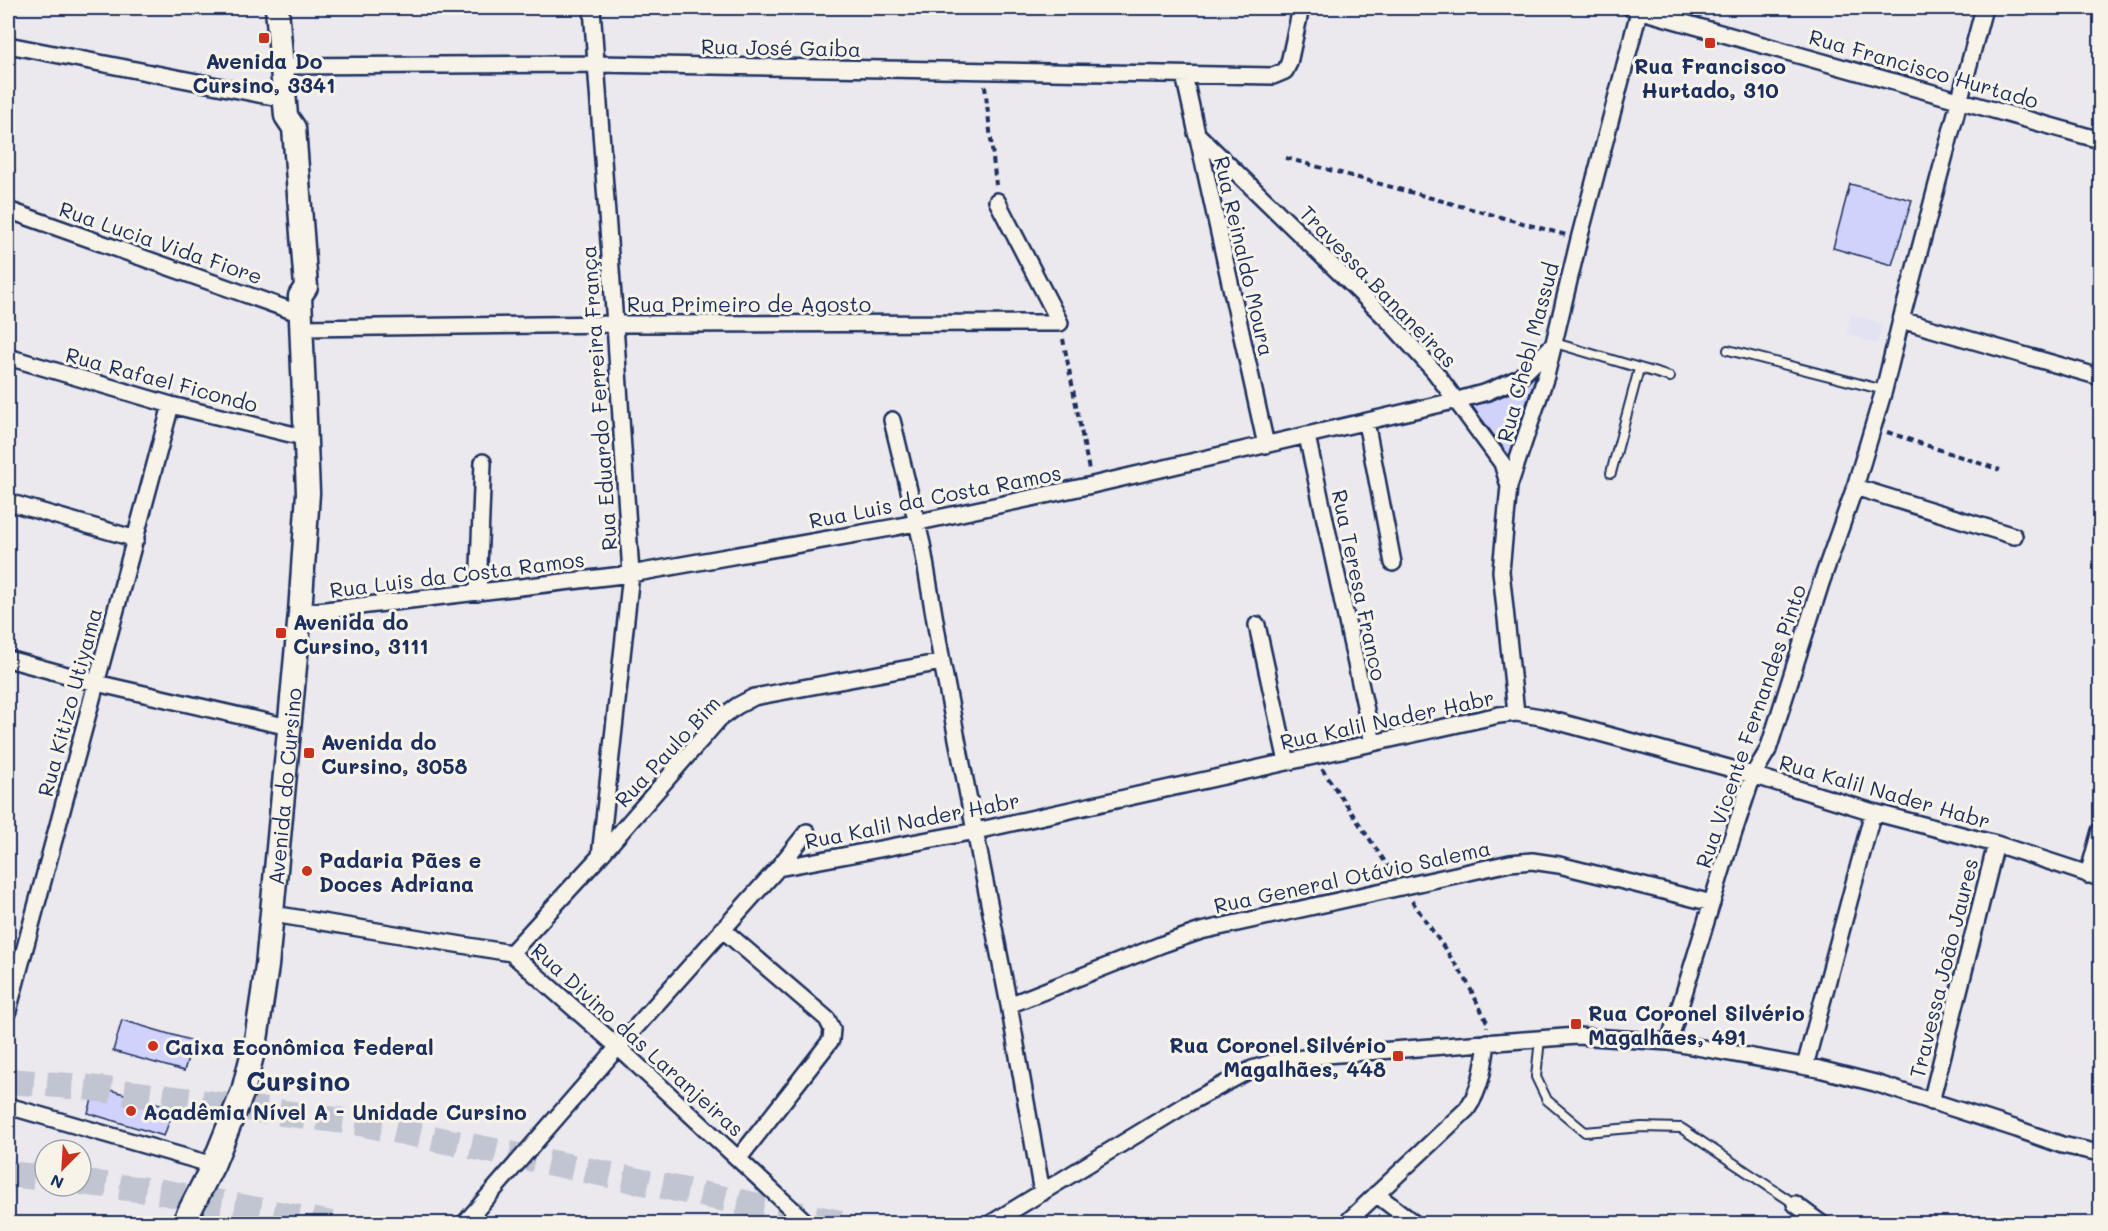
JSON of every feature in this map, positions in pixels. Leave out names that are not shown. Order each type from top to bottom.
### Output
[{"type":"main road","name":"Avenida do Cursino","points":[[183,1224],[213,1165],[243,1091],[256,1040],[273,914],[300,613],[308,494],[307,438],[301,313],[293,288],[279,128],[285,108],[277,8]]},
{"type":"street","name":"Rua Eduardo Ferreira França","points":[[592,8],[631,574],[600,856]]},
{"type":"street","name":"Rua José Gaiba","points":[[282,66],[596,64],[1184,75],[1279,74],[1285,71],[1289,63],[1301,8]]},
{"type":"street","name":"Rua Francisco Hurtado","points":[[1637,8],[2100,140]]},
{"type":"street","name":"Rua Chebl Massud","points":[[1516,713],[1501,571],[1509,486],[1526,440],[1554,343],[1637,8]]},
{"type":"street","name":"Rua Vicente Fernandes Pinto","points":[[1669,1042],[1753,775],[1768,750],[1855,487],[1884,390],[1984,8]]},
{"type":"street","points":[[8,45],[285,108]]},
{"type":"street","name":"Rua Reinaldo Moura","points":[[1184,75],[1266,446]]},
{"type":"street","name":"Travessa Bananeiras","points":[[1196,134],[1389,321],[1435,372],[1458,400],[1502,463],[1509,486]]},
{"type":"street","points":[[997,201],[1060,323]]},
{"type":"street","name":"Rua Lucia Vida Fiore","points":[[8,210],[301,313]]},
{"type":"street","name":"Rua Primeiro de Agosto","points":[[301,313],[615,324],[1060,323]]},
{"type":"street","points":[[1901,320],[2100,376]]},
{"type":"street","name":"Rua Luis da Costa Ramos","points":[[300,613],[631,574],[917,523],[1266,446],[1458,400],[1486,392],[1519,378],[1554,343]]},
{"type":"street","name":"Rua Rafael Ficondo","points":[[8,357],[171,405],[307,438]]},
{"type":"street","name":"Rua Kitizo Utiyama","points":[[8,1011],[171,405]]},
{"type":"street","points":[[892,420],[917,523],[1009,1005],[1042,1193]]},
{"type":"street","points":[[1366,422],[1393,563]]},
{"type":"street","name":"Rua Teresa Franco","points":[[1307,436],[1373,743]]},
{"type":"street","points":[[478,593],[483,462]]},
{"type":"street","points":[[1855,487],[2014,536]]},
{"type":"street","points":[[8,502],[136,539]]},
{"type":"street","points":[[1257,625],[1287,762]]},
{"type":"street","points":[[8,659],[96,683],[289,727]]},
{"type":"street","name":"Rua Paulo Bim","points":[[511,953],[600,856],[719,719],[737,706],[754,697],[942,662]]},
{"type":"street","name":"Rua Kalil Nader Habr","points":[[778,868],[976,831],[1499,714],[1516,713],[1541,717],[1753,775],[1874,812],[1996,844],[2094,877]]},
{"type":"street","points":[[1806,1066],[1874,812]]},
{"type":"street","points":[[2094,877],[2100,831]]},
{"type":"street","name":"Rua Kalil Nader Habr","points":[[464,1224],[778,868],[807,832]]},
{"type":"street","name":"Travessa João Jaures","points":[[1931,1102],[1996,844]]},
{"type":"street","name":"Rua General Otávio Salema","points":[[1009,1005],[1201,931],[1510,863],[1532,861],[1559,865],[1712,903]]},
{"type":"street","name":"Rua Divino das Laranjeiras","points":[[273,914],[511,953],[618,1047],[808,1224]]},
{"type":"street","points":[[722,929],[827,1019],[832,1029],[831,1040],[739,1158]]},
{"type":"street","points":[[990,1224],[1185,1105],[1252,1069],[1275,1062],[1326,1055],[1576,1036],[1669,1042],[1806,1066],[1875,1083],[2062,1145],[2100,1153]]},
{"type":"street","points":[[1345,1224],[1467,1109],[1475,1098],[1484,1069],[1487,1042]]},
{"type":"street","points":[[8,1106],[213,1165]]},
{"type":"street","points":[[1376,1194],[1415,1224]]},
{"type":"street","points":[[1795,1204],[1814,1222]]},
{"type":"lane","points":[[1554,343],[1670,377]]},
{"type":"lane","points":[[1728,350],[1884,390]]},
{"type":"lane","points":[[1611,473],[1639,369]]},
{"type":"lane","points":[[1540,1039],[1536,1077],[1547,1100],[1585,1132],[1642,1127],[1681,1128],[1795,1204]]},
{"type":"path","points":[[983,72],[997,201]]},
{"type":"path","points":[[1286,158],[1580,239]]},
{"type":"path","points":[[1060,323],[1092,485]]},
{"type":"path","points":[[1872,427],[2000,470]]},
{"type":"path","points":[[1314,756],[1465,978],[1487,1022],[1487,1042]]},
{"type":"shaded area","points":[[1851,314],[1883,324],[1877,344],[1847,334]]},
{"type":"building","points":[[1850,184],[1912,200],[1892,265],[1833,248]]},
{"type":"building","points":[[1536,375],[1509,456],[1472,406],[1491,401],[1523,387]]},
{"type":"building","name":"Caixa Econômica Federal","points":[[122,1020],[193,1041],[184,1071],[113,1051]]},
{"type":"building","name":"Acadêmia Nível A - Unidade Cursino","points":[[96,1086],[174,1108],[164,1136],[88,1113]]},
{"type":"tunnel","points":[[8,1081],[83,1087],[360,1123],[845,1224]]},
{"type":"tunnel","points":[[8,1174],[33,1177]]},
{"type":"tunnel","points":[[93,1183],[162,1192],[332,1224]]},
{"type":"place","name":"Avenida Do Cursino, 3341","points":[[264,38]]},
{"type":"place","name":"Rua Francisco Hurtado, 310","points":[[1710,43]]},
{"type":"place","name":"Avenida do Cursino, 3111","points":[[281,633]]},
{"type":"place","name":"Avenida do Cursino, 3058","points":[[309,753]]},
{"type":"place","name":"Padaria Pães e Doces Adriana","points":[[307,871]]},
{"type":"place","name":"Rua Coronel Silvério Magalhães, 491","points":[[1576,1024]]},
{"type":"place","name":"Caixa Econômica Federal","points":[[153,1046]]},
{"type":"place","name":"Rua Coronel Silvério Magalhães, 448","points":[[1398,1056]]},
{"type":"place","name":"Acadêmia Nível A - Unidade Cursino","points":[[131,1111]]},
{"type":"district","name":"Cursino","points":[[298,1080]]}]
